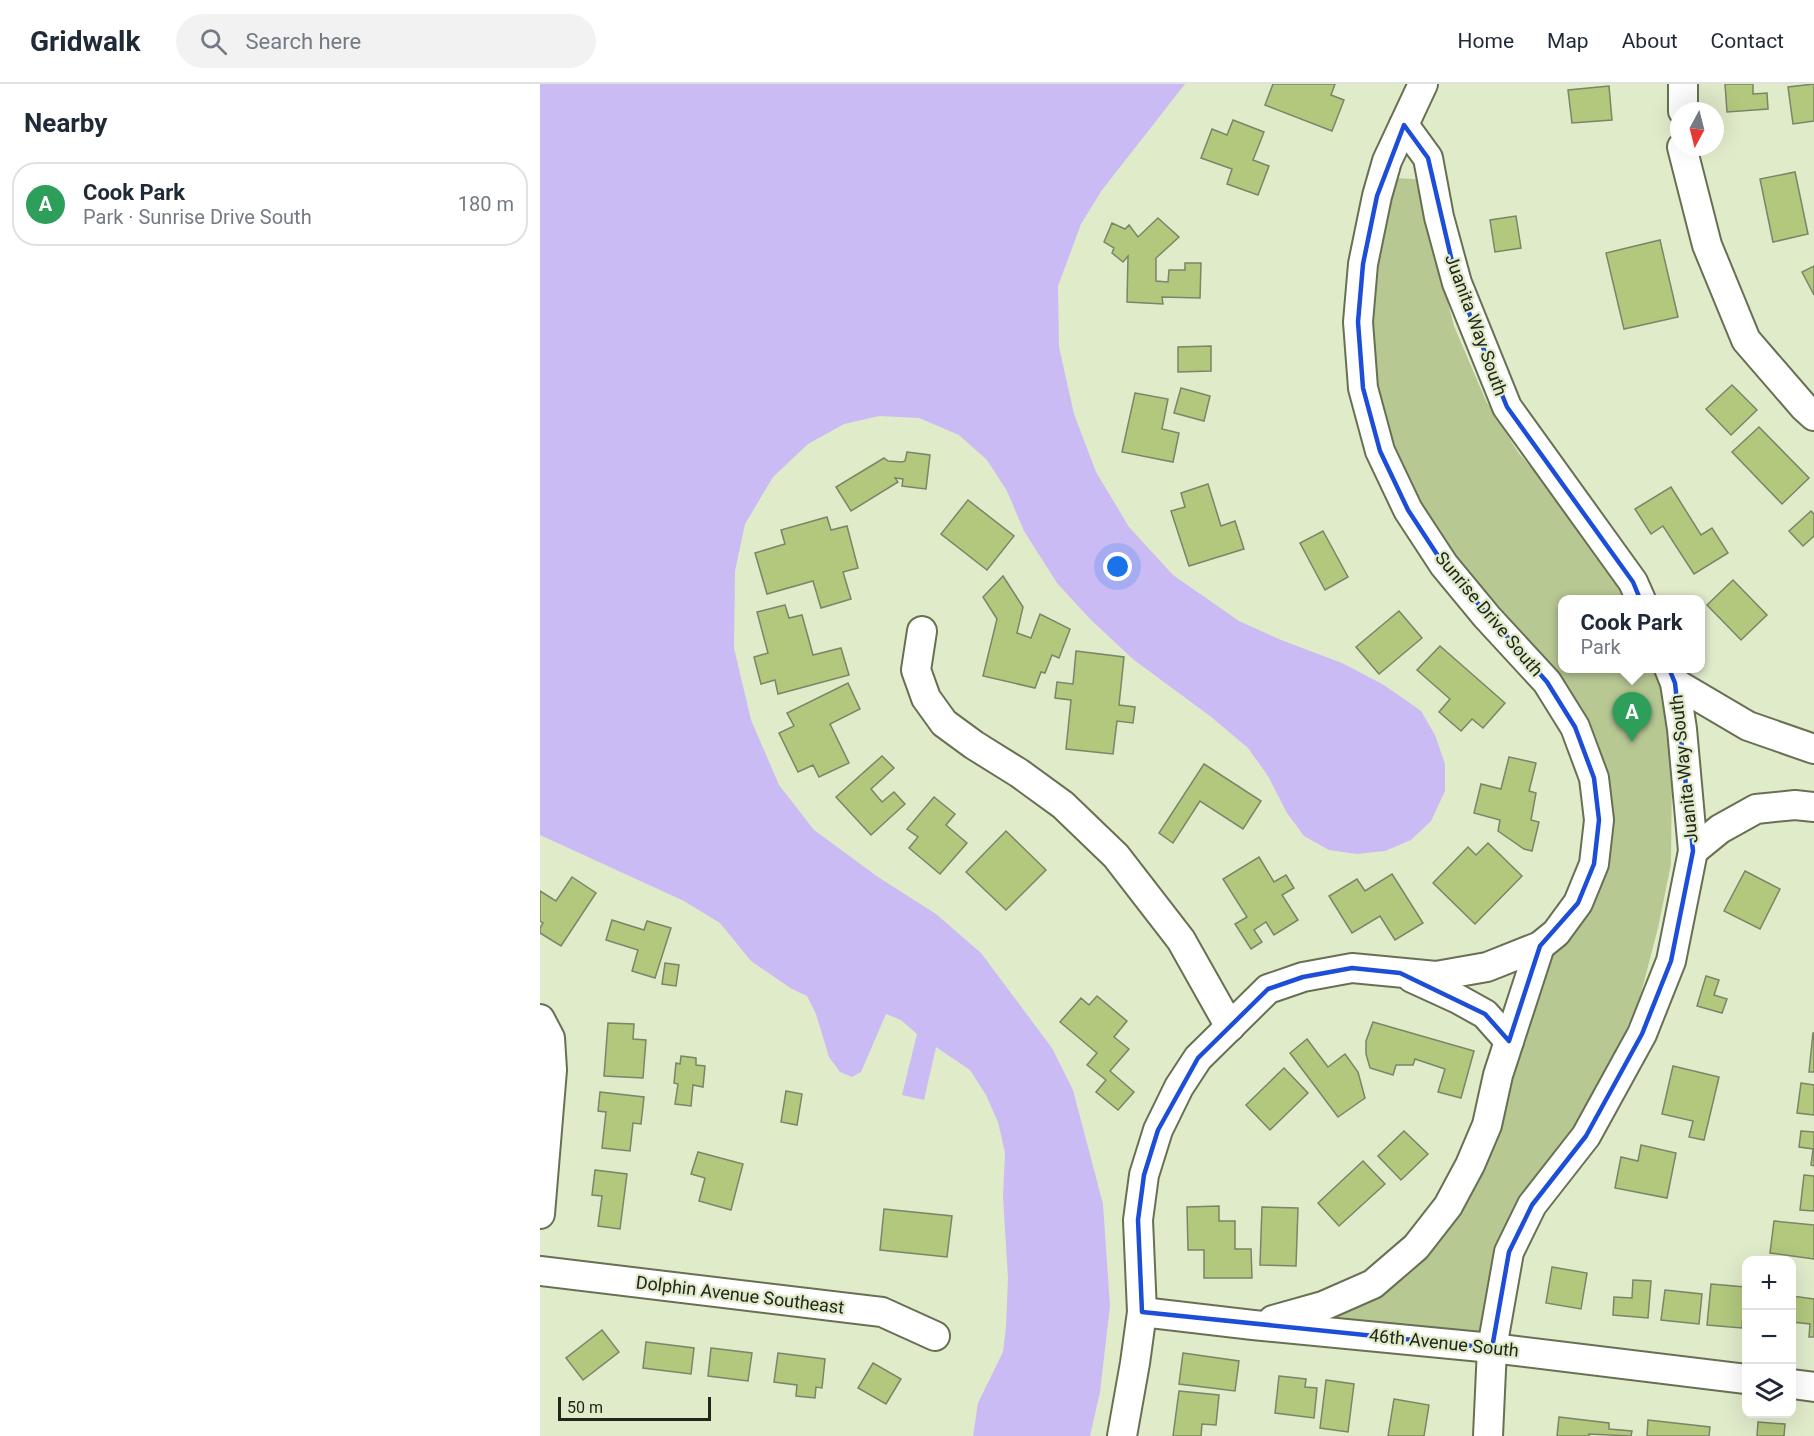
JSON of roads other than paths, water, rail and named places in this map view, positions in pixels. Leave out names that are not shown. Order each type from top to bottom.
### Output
[{"type":"street","name":"Sunrise Drive South","points":[[1122,1436],[1142,1312],[1138,1220],[1144,1175],[1158,1130],[1179,1087],[1198,1058],[1269,989],[1303,977],[1352,968],[1436,976],[1487,967],[1540,946],[1556,933],[1578,903],[1594,864],[1599,820],[1594,778],[1575,727],[1547,682],[1444,565],[1408,510],[1380,451],[1363,388],[1358,322],[1363,264],[1387,161],[1423,84]]},
{"type":"street","points":[[1683,84],[1683,102]]},
{"type":"street","name":"Juanita Way South","points":[[1404,126],[1428,158],[1439,217],[1457,283],[1507,408],[1633,582],[1639,595]]},
{"type":"street","points":[[1684,156],[1707,245],[1746,340],[1814,416]]},
{"type":"street","points":[[922,631],[916,670],[926,698],[944,723],[1063,805],[1116,856],[1181,940],[1230,1028]]},
{"type":"street","name":"Juanita Way South","points":[[1488,1436],[1492,1348],[1509,1252],[1532,1206],[1586,1136],[1642,1034],[1671,961],[1693,851],[1683,740],[1672,676]]},
{"type":"street","points":[[1672,676],[1748,726],[1814,749]]},
{"type":"street","points":[[1693,851],[1720,829],[1756,809],[1796,805],[1814,807]]},
{"type":"street","points":[[1253,1325],[1323,1306],[1372,1284],[1416,1247],[1448,1206],[1470,1165],[1487,1125],[1498,1075],[1540,946]]},
{"type":"street","points":[[1400,973],[1485,1014],[1509,1041]]},
{"type":"street","points":[[540,1019],[550,1038],[552,1070],[540,1214]]},
{"type":"street","name":"Dolphin Avenue Southeast","points":[[540,1271],[882,1312],[935,1336]]},
{"type":"street","name":"46th Avenue South","points":[[1142,1312],[1492,1348],[1742,1379]]},
{"type":"street","points":[[1796,1385],[1814,1387]]},
{"type":"place","name":"Cook Park","points":[[1632,742]]}]
